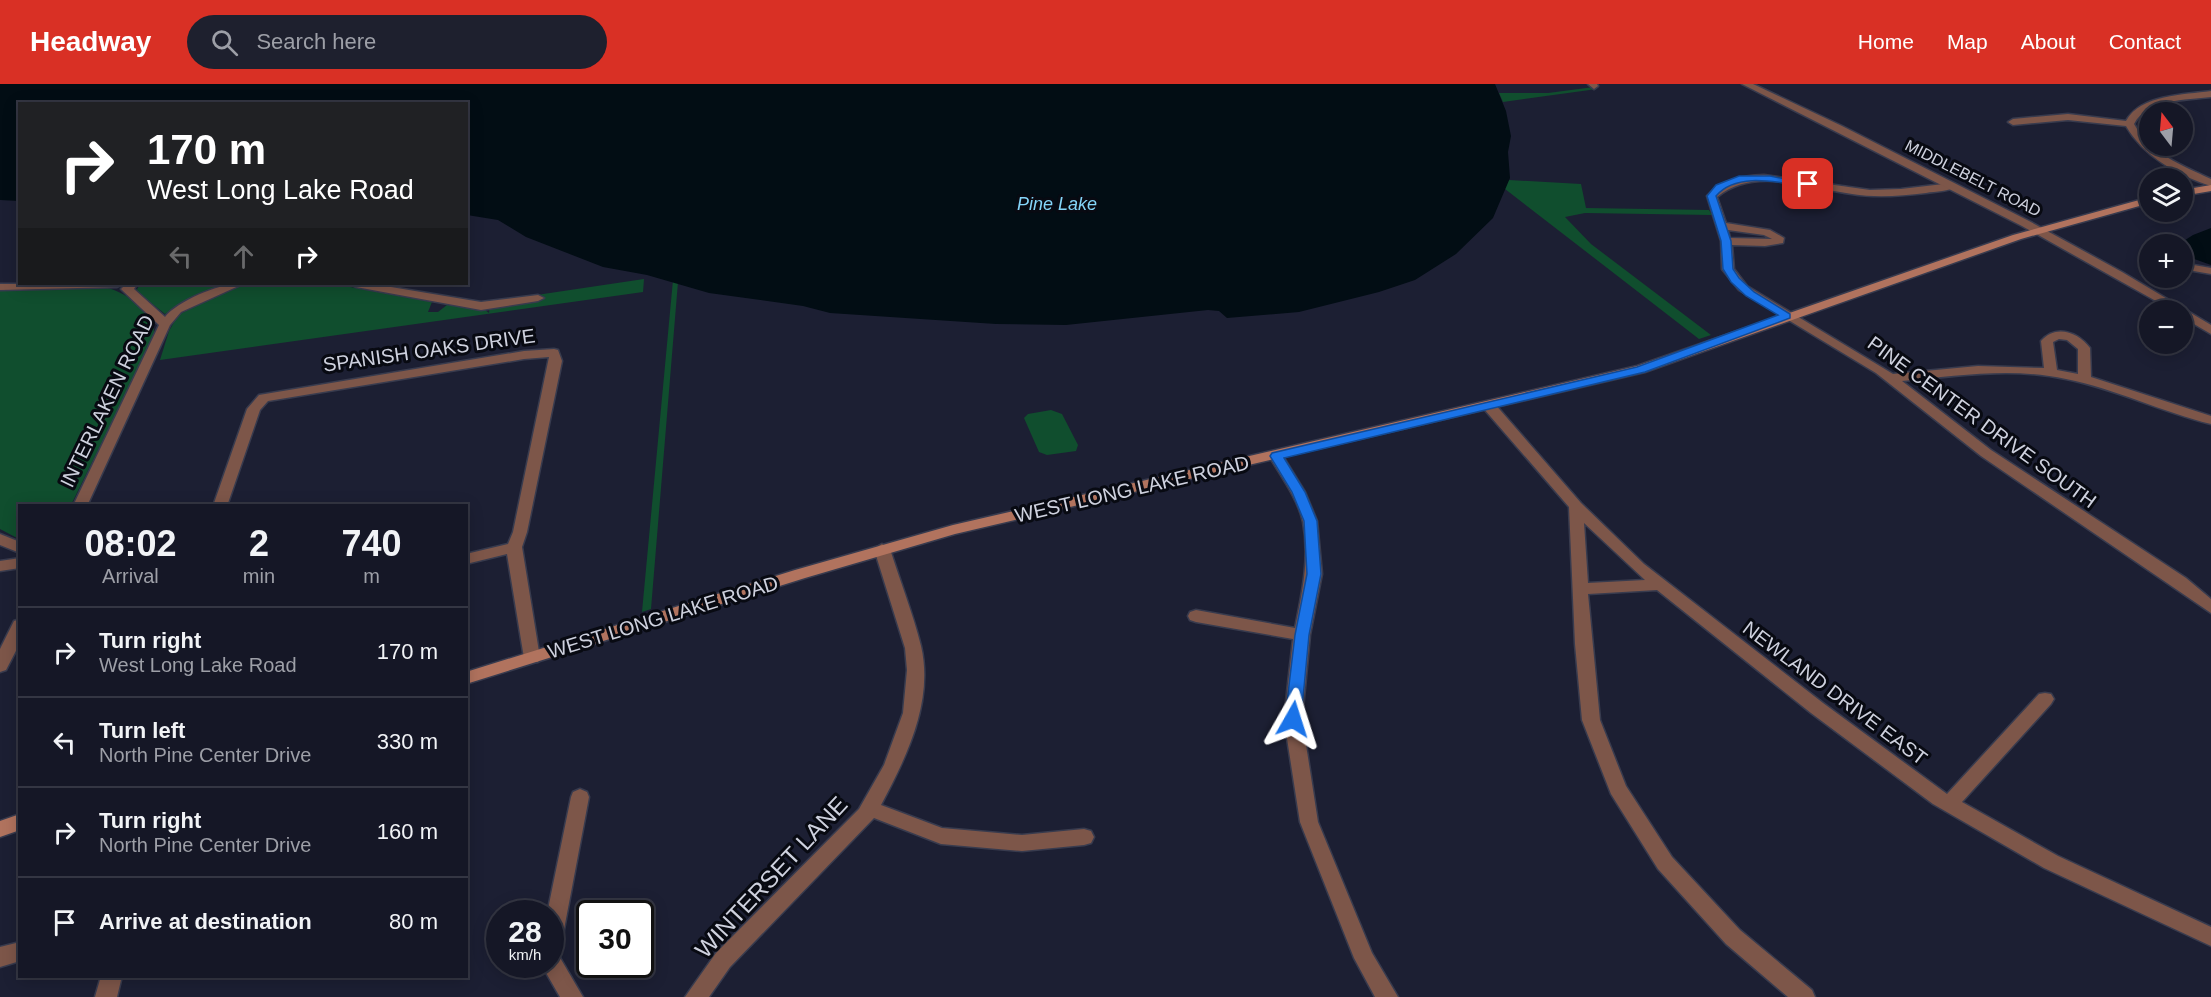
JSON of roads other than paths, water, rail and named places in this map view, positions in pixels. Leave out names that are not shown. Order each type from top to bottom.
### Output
[{"type":"main road","points":[[2193,191],[2211,188]]},
{"type":"main road","name":"WEST LONG LAKE ROAD","points":[[468,677],[882,549],[952,530],[1641,369],[1786,316],[2038,231],[2139,203]]},
{"type":"main road","points":[[0,829],[18,823]]},
{"type":"street","name":"MIDDLEBELT ROAD","points":[[1746,84],[1952,186],[2116,272],[2163,300]]},
{"type":"street","points":[[2211,94],[2145,107],[2131,116],[2129,124],[2139,142],[2152,152],[2211,183]]},
{"type":"street","points":[[2013,122],[2068,117],[2129,124]]},
{"type":"street","name":"PINE CENTER DRIVE SOUTH","points":[[1952,186],[1869,194],[1787,180],[1739,179],[1719,187],[1712,196],[1726,241],[1728,269],[1734,280],[1750,294],[1786,316],[1828,337],[1890,378],[1986,453],[2180,582],[2211,607]]},
{"type":"street","points":[[1722,226],[1766,232],[1774,235],[1779,241],[1765,243],[1726,241]]},
{"type":"street","points":[[2193,268],[2211,271]]},
{"type":"street","points":[[0,287],[78,285]]},
{"type":"street","points":[[131,285],[127,289],[165,324]]},
{"type":"street","name":"INTERLAKEN ROAD","points":[[81,504],[165,324],[177,310],[235,285]]},
{"type":"street","points":[[362,285],[481,306],[538,298]]},
{"type":"street","name":"MIDDLEBELT ROAD","points":[[2193,319],[2211,330]]},
{"type":"street","points":[[2051,372],[2047,341],[2051,337],[2065,335],[2072,337],[2084,348],[2085,380]]},
{"type":"street","name":"SPANISH OAKS DRIVE","points":[[221,504],[254,409],[264,398],[513,357],[554,353],[556,361],[544,423],[520,532],[514,547],[532,658]]},
{"type":"street","points":[[1890,378],[2012,369],[2051,372],[2085,380],[2211,420]]},
{"type":"street","name":"NEWLAND DRIVE EAST","points":[[1489,406],[1576,506],[1639,568],[1817,708],[1949,804],[2051,862],[2211,937]]},
{"type":"street","points":[[1276,456],[1298,492],[1310,521],[1314,574],[1302,635],[1293,719],[1309,822],[1364,958],[1387,997]]},
{"type":"street","points":[[1576,506],[1583,644],[1591,720],[1618,789],[1665,863],[1733,938],[1804,997]]},
{"type":"street","points":[[0,539],[18,547]]},
{"type":"street","points":[[468,558],[514,547]]},
{"type":"street","name":"WINTERSET LANE","points":[[696,997],[723,960],[771,909],[836,848],[870,809],[893,766],[912,713],[915,670],[913,648],[882,549]]},
{"type":"street","points":[[0,566],[18,563]]},
{"type":"street","points":[[1582,589],[1660,585]]},
{"type":"street","points":[[1196,616],[1302,635]]},
{"type":"street","points":[[0,666],[18,629]]},
{"type":"street","points":[[1949,804],[2045,699]]},
{"type":"street","points":[[560,900],[580,797]]},
{"type":"street","points":[[870,809],[941,836],[1022,843],[1084,837]]},
{"type":"street","points":[[0,957],[18,952]]},
{"type":"street","points":[[106,997],[111,978]]},
{"type":"street","points":[[560,978],[572,997]]},
{"type":"water","name":"Pine Lake","points":[[0,84],[1495,84],[1506,111],[1511,136],[1508,152],[1510,178],[1493,218],[1456,254],[1415,280],[1379,292],[1299,312],[1227,318],[1219,311],[1208,310],[1066,325],[996,324],[830,313],[803,306],[709,293],[647,275],[603,267],[526,237],[498,220],[468,215],[468,102],[18,102],[18,201],[0,200]]},
{"type":"water","points":[[2211,228],[2211,265],[2193,259],[2193,235]]}]
